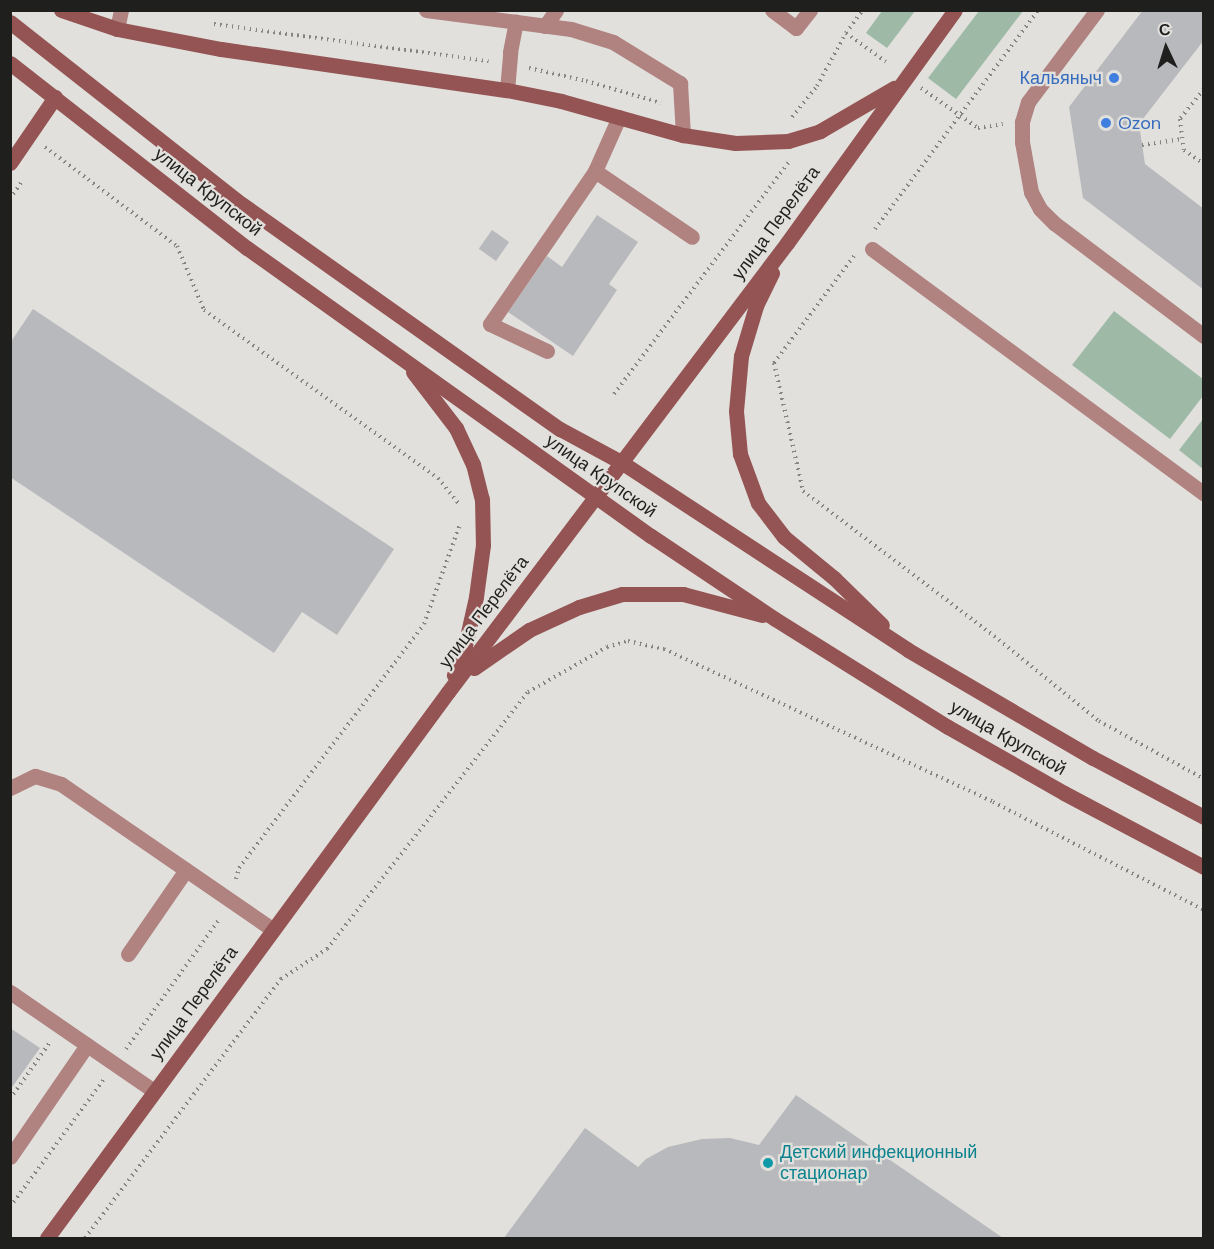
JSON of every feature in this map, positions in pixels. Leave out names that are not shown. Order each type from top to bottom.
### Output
[{"type":"main road","points":[[61,10],[117,29],[221,49],[507,90],[682,135],[735,142],[788,141],[820,131],[849,117],[902,83]]},
{"type":"main road","name":"улица Перелёта","points":[[47,1239],[272,929],[448,692],[787,243],[955,10]]},
{"type":"main road","name":"улица Крупской","points":[[10,22],[236,200],[560,429],[621,462],[908,650],[1093,758],[1203,817]]},
{"type":"main road","name":"улица Крупской","points":[[10,63],[247,248],[596,496],[775,619],[948,727],[1064,793],[1203,867]]},
{"type":"main road","points":[[10,164],[56,97]]},
{"type":"main road","points":[[787,243],[756,306],[741,356],[736,411],[740,454],[758,503],[784,537],[834,578],[908,650]]},
{"type":"main road","points":[[403,359],[456,428],[473,464],[482,499],[483,545],[476,597],[465,646],[448,692]]},
{"type":"main road","points":[[448,692],[486,658],[529,630],[579,607],[622,594],[683,594],[775,619]]},
{"type":"lane","points":[[117,29],[121,10]]},
{"type":"lane","points":[[545,26],[556,10]]},
{"type":"lane","points":[[772,10],[796,28],[810,10]]},
{"type":"lane","points":[[1097,10],[1028,102],[1022,122],[1022,142],[1031,192],[1040,209],[1054,224],[1203,336]]},
{"type":"lane","points":[[427,11],[571,28],[613,42],[680,83],[682,135]]},
{"type":"lane","points":[[507,90],[510,52],[516,22]]},
{"type":"lane","points":[[547,351],[490,324],[595,171],[619,117]]},
{"type":"lane","points":[[595,171],[693,237]]},
{"type":"lane","points":[[867,245],[1201,494]]},
{"type":"lane","points":[[10,788],[34,776],[61,784],[272,929]]},
{"type":"lane","points":[[128,954],[186,870]]},
{"type":"lane","points":[[10,992],[154,1091]]},
{"type":"lane","points":[[10,1157],[87,1045]]},
{"type":"path","points":[[789,122],[817,86],[846,33],[863,10]]},
{"type":"path","points":[[1038,10],[867,245],[774,363],[803,491],[994,636],[1099,721],[1203,779]]},
{"type":"path","points":[[846,33],[886,62]]},
{"type":"path","points":[[918,86],[978,128]]},
{"type":"path","points":[[1203,89],[1180,119],[1184,150],[1203,164]]},
{"type":"path","points":[[29,136],[177,246],[204,310],[438,478],[459,502],[460,523],[424,624]]},
{"type":"path","points":[[1142,145],[1183,139]]},
{"type":"path","points":[[614,394],[789,161]]},
{"type":"path","points":[[86,1239],[280,980],[327,949],[528,692],[607,647],[628,640],[664,649],[993,802],[1203,910]]},
{"type":"path","points":[[10,1099],[55,1034]]},
{"type":"green space","points":[[882,11],[915,11],[887,48],[866,33]]},
{"type":"green space","points":[[979,11],[1023,11],[956,99],[928,78]]},
{"type":"green space","points":[[1114,311],[1203,379],[1203,396],[1170,439],[1072,365]]},
{"type":"green space","points":[[1203,419],[1203,469],[1179,450]]},
{"type":"building","points":[[1143,10],[1204,10],[1204,40],[1139,124],[1145,164],[1204,209],[1204,290],[1083,198],[1069,107]]},
{"type":"building","points":[[597,215],[638,242],[609,284],[617,290],[573,356],[508,312],[547,256],[562,267]]},
{"type":"building","points":[[492,230],[509,242],[496,261],[479,249]]},
{"type":"building","points":[[33,309],[394,549],[337,635],[302,612],[274,653],[10,477],[10,343]]},
{"type":"building","points":[[10,1028],[40,1048],[10,1090]]},
{"type":"building","name":"Детский инфекционный стационар","points":[[796,1095],[1003,1238],[504,1238],[585,1128],[638,1167],[646,1159],[668,1147],[702,1139],[730,1138],[759,1145]]},
{"type":"place","name":"Кальяныч","points":[[1114,78]]},
{"type":"place","name":"Ozon","points":[[1106,123]]},
{"type":"place","name":"Детский инфекционный стационар","points":[[768,1163]]}]
